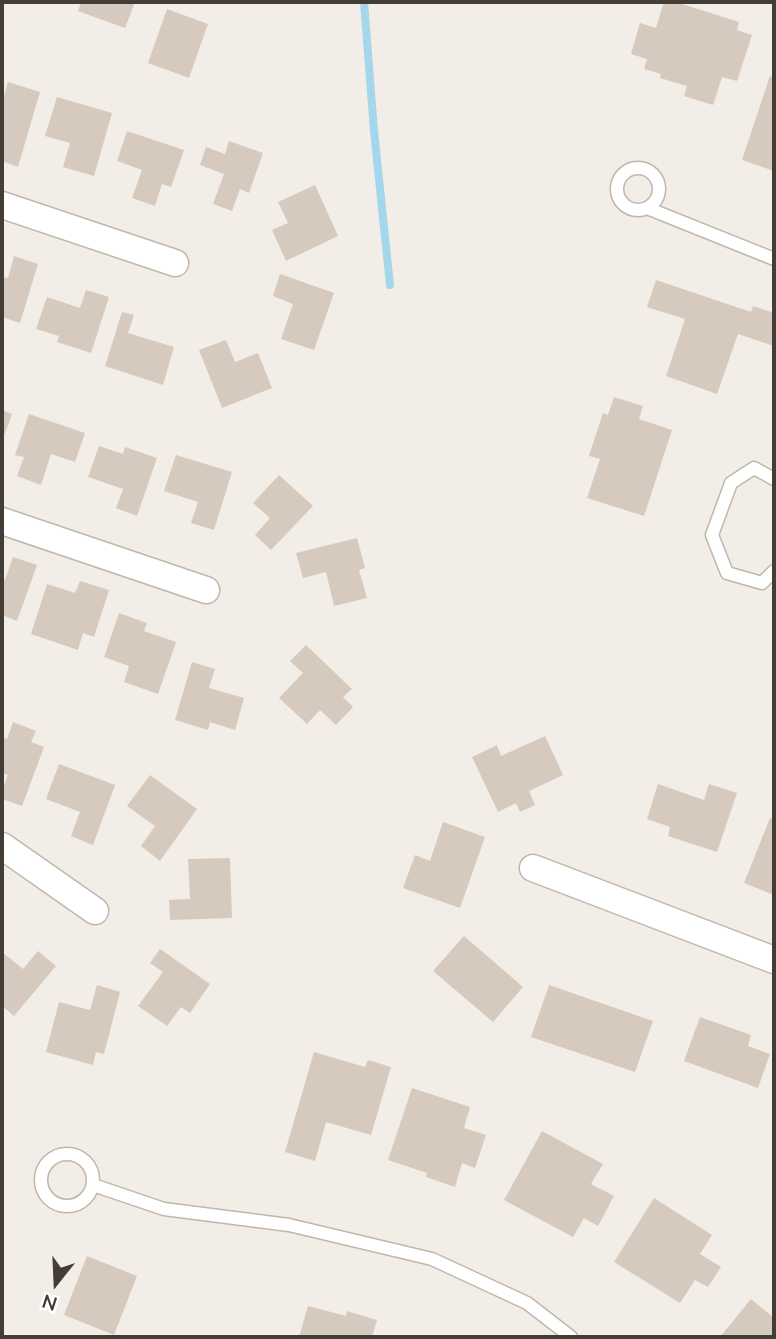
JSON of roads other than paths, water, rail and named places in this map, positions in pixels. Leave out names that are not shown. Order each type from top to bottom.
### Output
[{"type":"street","points":[[2,205],[175,262]]},
{"type":"street","points":[[2,521],[206,590]]},
{"type":"street","points":[[2,845],[95,911]]},
{"type":"street","points":[[533,868],[774,960]]},
{"type":"lane","points":[[648,208],[774,259]]},
{"type":"lane","points":[[774,479],[754,468],[731,483],[712,535],[727,573],[762,583],[774,571]]},
{"type":"lane","points":[[71,1154],[89,1165],[93,1174],[93,1185],[82,1202],[73,1206],[62,1206],[53,1203],[45,1195],[40,1176],[51,1158],[71,1154]]},
{"type":"lane","points":[[93,1185],[164,1209],[289,1225],[432,1259],[527,1303],[571,1337]]},
{"type":"waterway","points":[[364,2],[390,285]]}]
